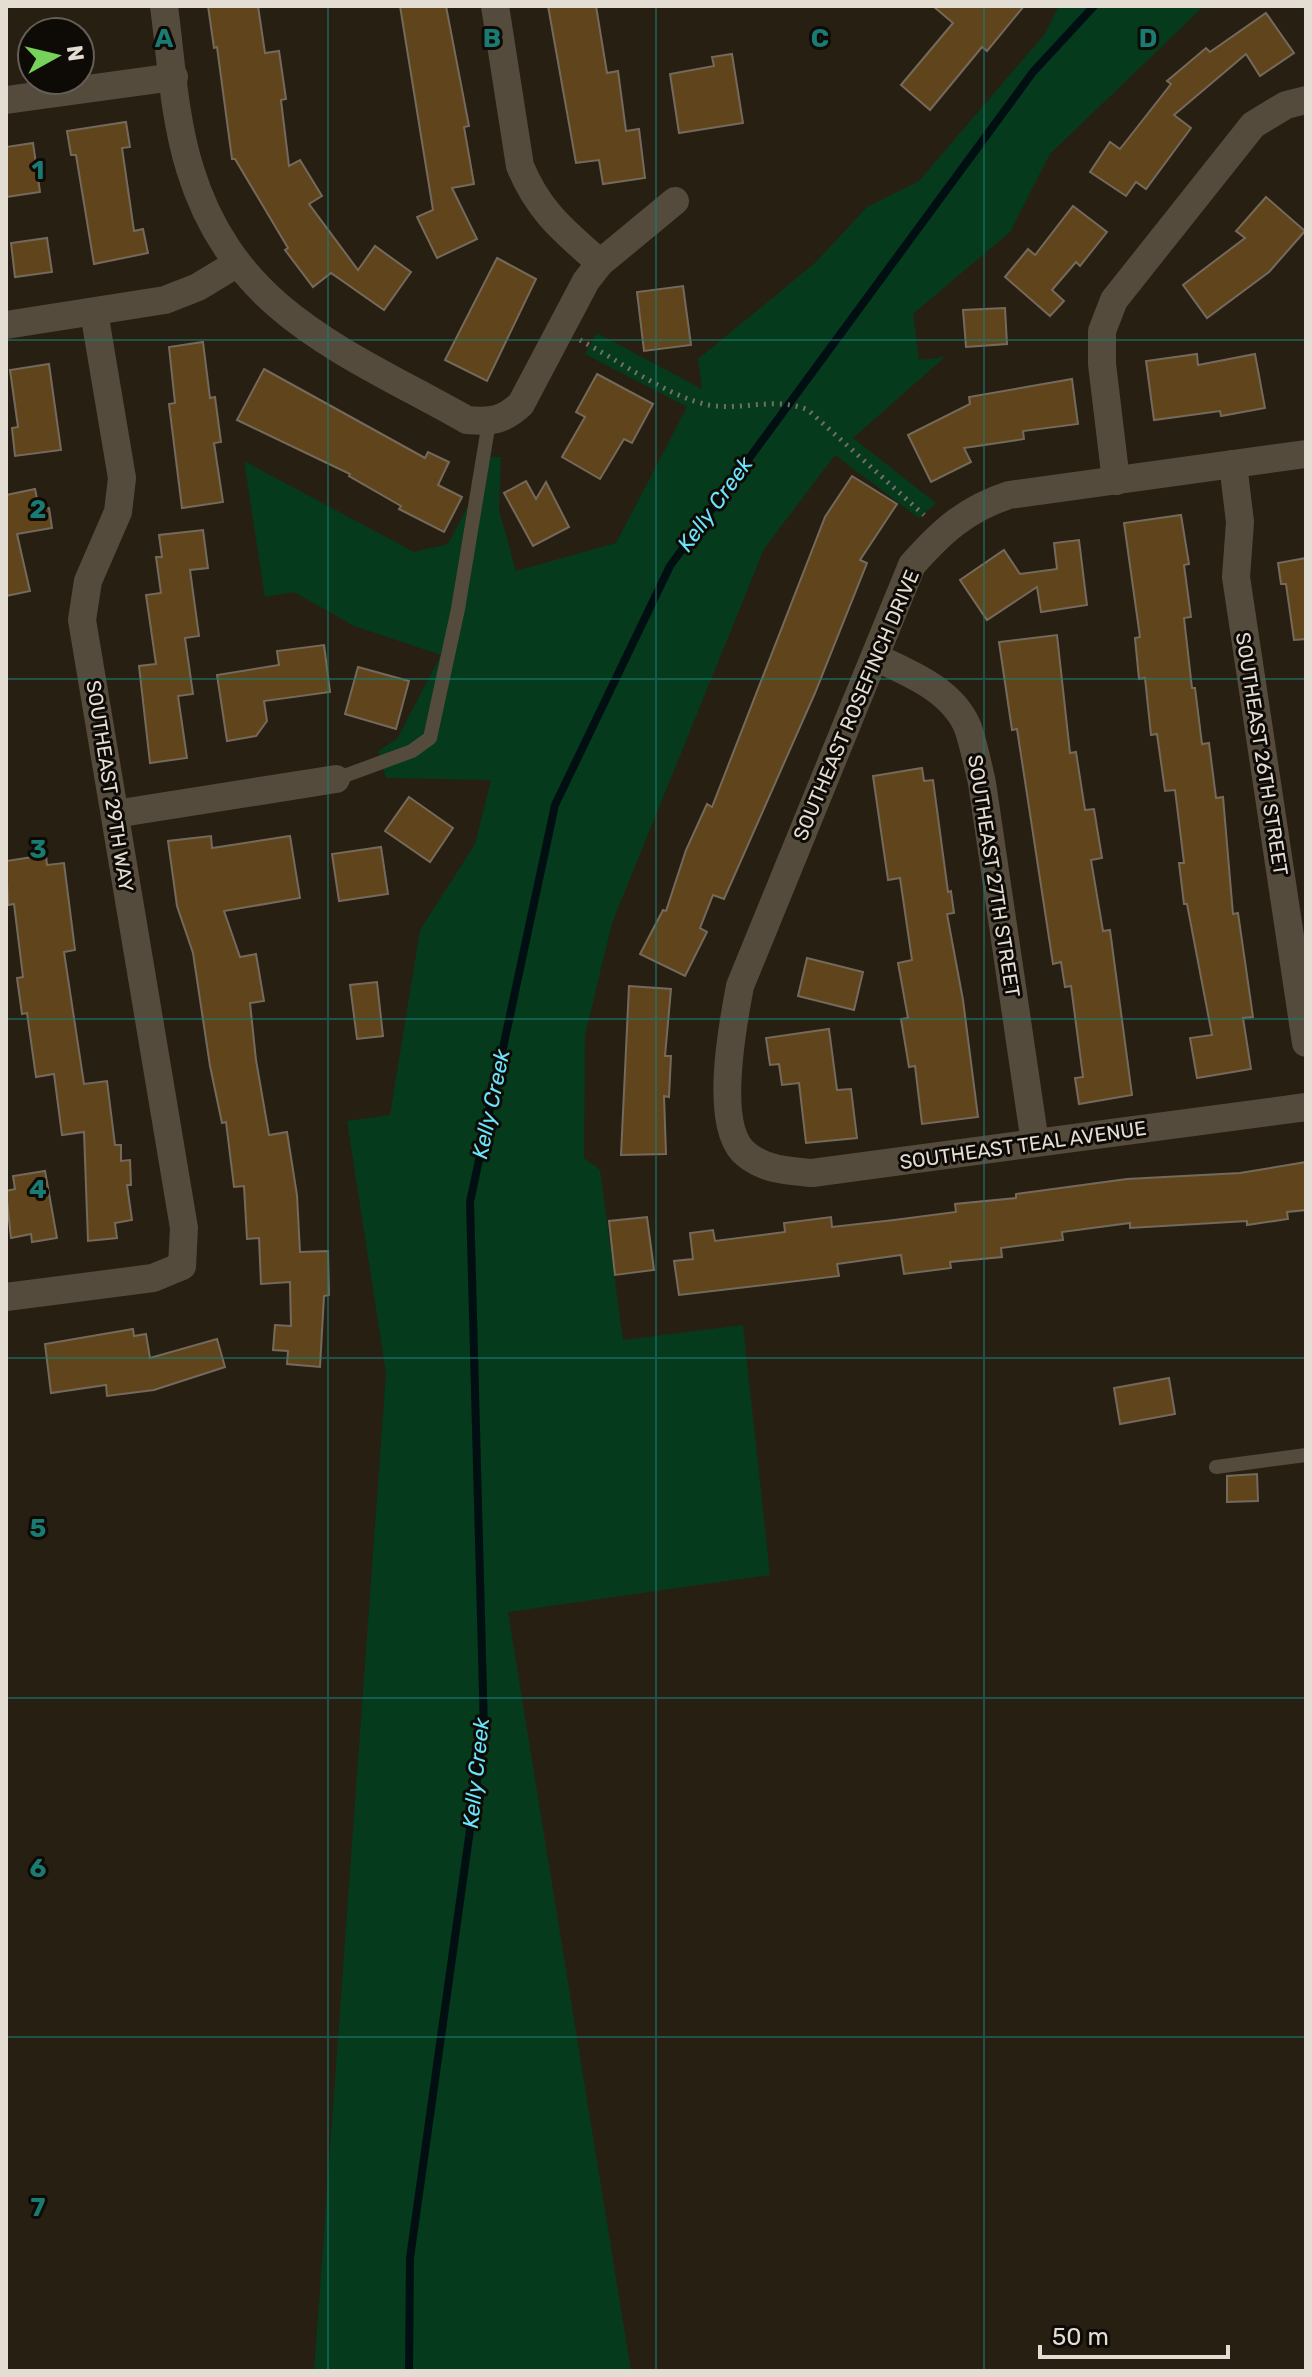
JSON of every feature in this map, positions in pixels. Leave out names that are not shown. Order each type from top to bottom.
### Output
[{"type":"street","points":[[164,6],[189,167],[209,220],[236,264],[266,298],[306,328],[467,420],[489,422],[507,418],[521,404],[586,281],[600,263],[675,201]]},
{"type":"street","points":[[495,6],[520,166],[545,215],[600,263]]},
{"type":"street","points":[[6,100],[174,77]]},
{"type":"street","points":[[1116,481],[1102,364],[1102,331],[1114,300],[1253,125],[1286,105],[1306,100]]},
{"type":"street","points":[[6,325],[165,300],[198,287],[236,264]]},
{"type":"street","name":"SOUTHEAST 29TH WAY","points":[[6,1297],[153,1278],[182,1266],[184,1228],[82,620],[88,581],[118,512],[122,478],[94,312]]},
{"type":"street","name":"SOUTHEAST ROSEFINCH DRIVE","points":[[744,1154],[732,1128],[728,1093],[729,1048],[740,986],[912,565],[941,531],[982,504],[1009,495],[1306,454]]},
{"type":"street","name":"SOUTHEAST 26TH STREET","points":[[1233,464],[1240,522],[1236,577],[1306,1043]]},
{"type":"street","name":"SOUTHEAST 27TH STREET","points":[[875,657],[925,680],[947,700],[967,726],[982,783],[1035,1143]]},
{"type":"street","points":[[115,814],[336,779]]},
{"type":"street","name":"SOUTHEAST TEAL AVENUE","points":[[744,1154],[773,1169],[812,1173],[1306,1107]]},
{"type":"lane","points":[[336,779],[412,751],[430,738],[458,609],[489,422]]},
{"type":"lane","points":[[1216,1467],[1306,1455]]},
{"type":"path","points":[[562,330],[690,400],[713,406],[789,402],[808,410],[941,531]]},
{"type":"green space","points":[[1059,6],[1204,6],[1050,154],[1010,232],[913,314],[919,360],[945,357],[853,438],[936,503],[919,518],[835,455],[764,549],[612,923],[585,1035],[584,1158],[600,1170],[623,1340],[743,1325],[770,1575],[508,1612],[631,2371],[314,2371],[386,1373],[347,1121],[390,1115],[420,930],[475,844],[491,780],[386,778],[378,751],[397,739],[441,655],[354,626],[294,592],[265,597],[244,461],[414,552],[448,544],[472,498],[479,456],[501,457],[499,510],[516,571],[616,543],[687,407],[585,354],[597,333],[702,389],[698,359],[816,262],[867,207],[919,181],[1044,35]]},
{"type":"building","points":[[208,6],[258,6],[265,53],[279,51],[286,99],[281,100],[289,166],[300,160],[322,196],[309,204],[358,270],[375,246],[411,272],[384,310],[331,273],[313,287],[285,250],[288,248],[235,159],[232,159],[217,47],[214,48]]},
{"type":"building","points":[[400,6],[446,6],[469,126],[464,127],[474,184],[452,188],[477,239],[437,258],[417,217],[433,210]]},
{"type":"building","points":[[548,6],[596,6],[607,73],[618,71],[626,131],[639,129],[645,178],[603,184],[599,160],[576,163]]},
{"type":"building","points":[[933,6],[1024,6],[987,51],[982,47],[930,110],[901,85],[953,23]]},
{"type":"building","points":[[1266,13],[1294,53],[1260,76],[1246,54],[1174,115],[1191,128],[1146,189],[1136,182],[1126,196],[1090,172],[1110,142],[1120,149],[1171,84],[1167,81],[1206,48],[1210,52]]},
{"type":"building","points":[[732,54],[743,123],[679,133],[670,74],[714,66],[712,57]]},
{"type":"building","points":[[126,122],[130,147],[122,148],[134,231],[143,229],[148,253],[94,264],[76,155],[71,155],[67,131]]},
{"type":"building","points":[[33,143],[40,192],[6,197],[6,147]]},
{"type":"building","points":[[1266,197],[1305,231],[1269,272],[1207,318],[1183,285],[1245,238],[1236,231]]},
{"type":"building","points":[[1073,206],[1107,232],[1080,266],[1076,262],[1052,290],[1064,301],[1050,316],[1005,277],[1028,249],[1035,255]]},
{"type":"building","points":[[47,238],[52,272],[15,277],[11,243]]},
{"type":"building","points":[[497,258],[536,279],[487,381],[445,360]]},
{"type":"building","points":[[683,286],[691,345],[644,351],[637,292]]},
{"type":"building","points":[[1005,308],[1007,344],[966,347],[963,310]]},
{"type":"building","points":[[203,342],[210,398],[215,397],[221,442],[214,443],[223,502],[182,508],[169,404],[175,403],[169,347]]},
{"type":"building","points":[[1197,354],[1198,365],[1255,354],[1265,408],[1221,416],[1220,411],[1154,420],[1146,361]]},
{"type":"building","points":[[49,364],[61,450],[15,456],[12,428],[18,427],[10,370]]},
{"type":"building","points":[[264,369],[425,458],[428,452],[449,462],[438,485],[462,497],[444,532],[399,509],[401,506],[350,474],[237,420]]},
{"type":"building","points":[[597,374],[653,404],[632,443],[624,439],[600,479],[562,457],[585,417],[576,412]]},
{"type":"building","points":[[1072,379],[1078,424],[1023,431],[1024,439],[964,448],[971,462],[931,482],[908,435],[970,404],[969,397]]},
{"type":"building","points":[[852,476],[897,504],[860,560],[867,563],[815,693],[724,899],[713,895],[700,928],[707,932],[685,976],[640,954],[663,910],[666,911],[686,850],[707,804],[712,807],[825,517]]},
{"type":"building","points":[[526,481],[536,499],[546,482],[569,527],[533,546],[504,493]]},
{"type":"building","points":[[35,489],[39,508],[49,508],[52,528],[17,534],[30,591],[6,596],[6,495]]},
{"type":"building","points":[[1181,515],[1189,564],[1184,565],[1191,617],[1184,618],[1192,688],[1195,688],[1202,744],[1209,743],[1216,798],[1223,797],[1233,914],[1238,913],[1253,1017],[1243,1018],[1251,1069],[1197,1078],[1190,1038],[1212,1035],[1187,904],[1184,904],[1179,863],[1184,863],[1175,790],[1165,791],[1157,734],[1151,735],[1145,678],[1139,679],[1135,638],[1140,637],[1124,523]]},
{"type":"building","points":[[203,530],[208,568],[190,570],[199,636],[185,638],[193,694],[178,696],[187,758],[150,763],[139,666],[156,664],[146,595],[161,593],[156,557],[162,557],[159,535]]},
{"type":"building","points":[[1079,540],[1087,605],[1041,612],[1037,587],[987,620],[960,580],[1004,550],[1020,574],[1057,569],[1054,543]]},
{"type":"building","points":[[1306,558],[1306,639],[1294,640],[1286,584],[1281,584],[1278,563]]},
{"type":"building","points":[[1057,635],[1070,753],[1076,752],[1085,810],[1094,809],[1102,858],[1091,860],[1103,931],[1110,930],[1132,1095],[1079,1104],[1075,1078],[1083,1077],[1071,986],[1065,987],[1061,962],[1053,964],[1017,729],[1012,730],[999,642]]},
{"type":"building","points":[[324,645],[330,692],[264,701],[267,721],[256,736],[227,741],[217,675],[279,665],[277,651]]},
{"type":"building","points":[[358,667],[409,681],[396,729],[345,714]]},
{"type":"building","points":[[922,768],[924,781],[933,780],[948,892],[951,891],[954,913],[947,914],[963,1000],[978,1117],[922,1124],[915,1066],[909,1067],[901,1019],[908,1018],[898,963],[912,960],[900,878],[888,880],[873,776]]},
{"type":"building","points":[[409,797],[453,828],[430,862],[385,831]]},
{"type":"building","points":[[211,836],[212,848],[290,836],[300,898],[224,911],[240,957],[256,954],[264,1001],[250,1003],[256,1060],[269,1135],[287,1132],[297,1195],[300,1252],[328,1251],[329,1295],[324,1296],[320,1367],[287,1364],[288,1351],[273,1350],[275,1325],[291,1326],[290,1282],[261,1284],[259,1238],[247,1239],[244,1186],[234,1187],[226,1122],[222,1123],[210,1066],[193,953],[177,906],[168,841]]},
{"type":"building","points":[[381,847],[388,894],[339,901],[332,854]]},
{"type":"building","points":[[46,855],[47,865],[64,863],[75,950],[64,952],[84,1084],[107,1081],[115,1145],[121,1145],[121,1161],[130,1160],[131,1185],[127,1185],[132,1220],[115,1223],[117,1238],[88,1241],[84,1132],[62,1135],[54,1074],[36,1077],[27,1013],[22,1014],[17,978],[23,977],[14,904],[8,905],[6,861]]},
{"type":"building","points":[[807,958],[863,972],[854,1010],[798,996]]},
{"type":"building","points":[[377,982],[383,1036],[357,1039],[350,985]]},
{"type":"building","points":[[629,986],[671,989],[665,1056],[671,1056],[669,1097],[664,1096],[666,1154],[621,1155]]},
{"type":"building","points":[[829,1029],[837,1090],[851,1089],[857,1138],[806,1143],[799,1083],[782,1085],[779,1064],[770,1065],[766,1038]]},
{"type":"building","points":[[1306,1162],[1306,1210],[1287,1212],[1288,1219],[1247,1225],[1247,1221],[1130,1228],[1130,1223],[1062,1232],[1063,1240],[1001,1248],[1002,1257],[950,1262],[951,1268],[904,1274],[901,1255],[837,1264],[839,1276],[679,1295],[674,1261],[693,1259],[690,1233],[713,1230],[715,1241],[785,1232],[784,1223],[831,1217],[832,1227],[894,1220],[956,1212],[955,1204],[1016,1198],[1016,1194],[1127,1179],[1240,1173]]},
{"type":"building","points":[[45,1171],[57,1238],[32,1242],[31,1234],[11,1238],[6,1191],[15,1189],[13,1176]]},
{"type":"building","points":[[647,1217],[654,1270],[615,1275],[609,1221]]},
{"type":"building","points":[[133,1329],[134,1336],[146,1334],[150,1358],[217,1339],[225,1367],[154,1390],[107,1396],[106,1385],[51,1393],[45,1344]]},
{"type":"building","points":[[1169,1378],[1175,1414],[1120,1424],[1114,1388]]},
{"type":"building","points":[[1257,1474],[1258,1501],[1227,1502],[1227,1476]]},
{"type":"waterway","name":"Kelly Creek","points":[[409,2371],[410,2258],[484,1730],[470,1202],[555,805],[670,566],[1033,72],[1094,6]]}]
